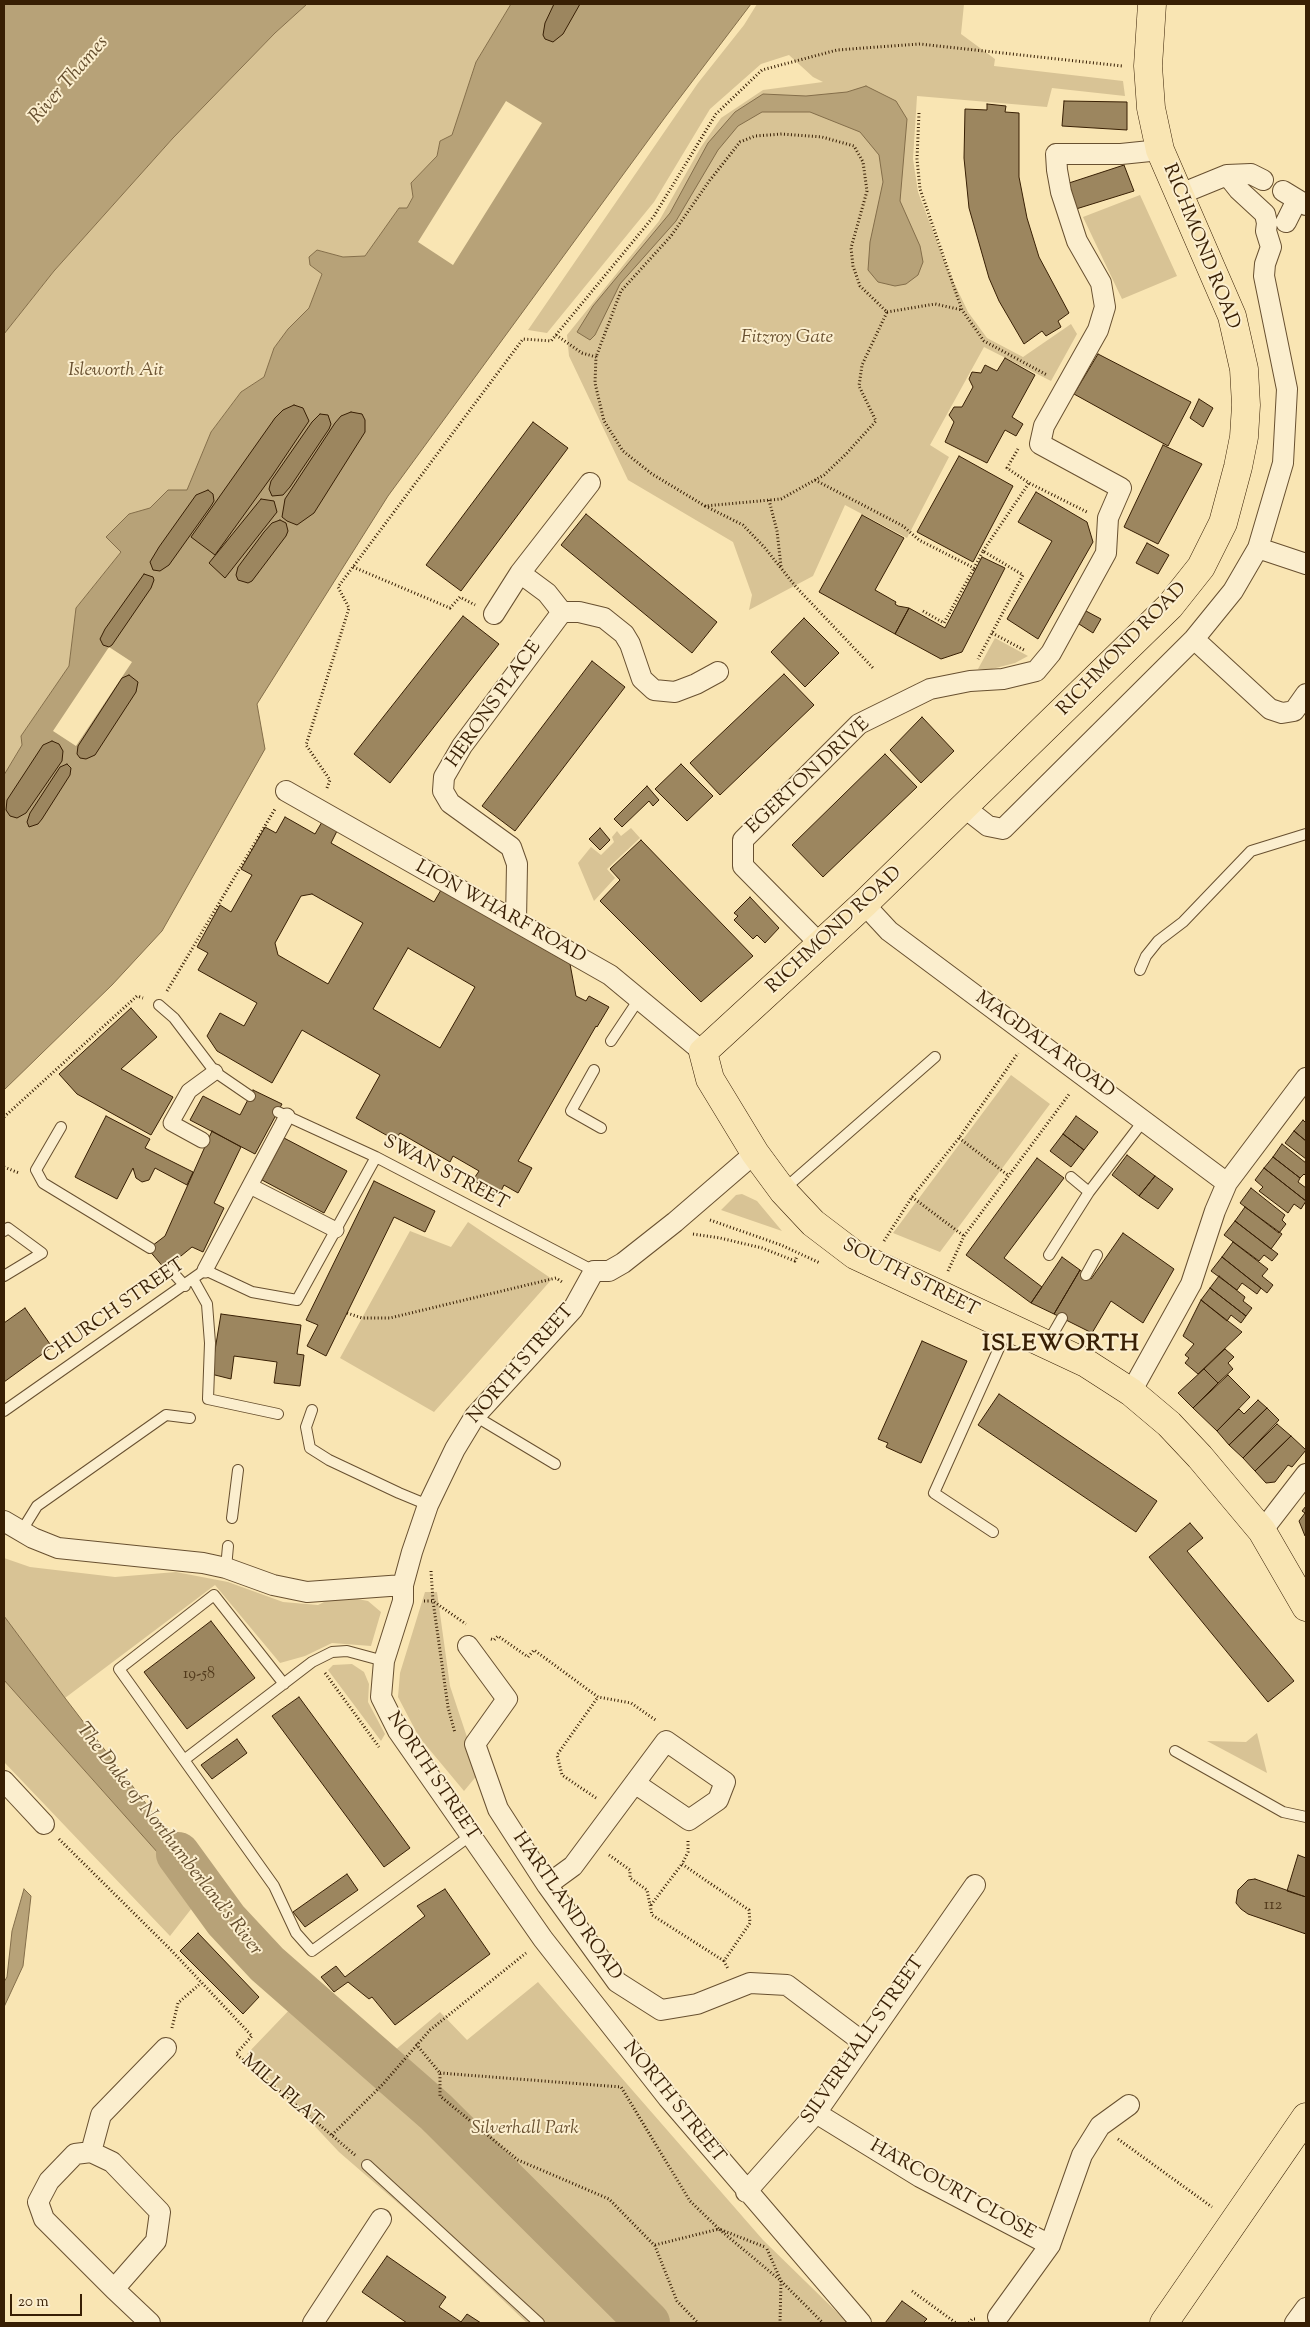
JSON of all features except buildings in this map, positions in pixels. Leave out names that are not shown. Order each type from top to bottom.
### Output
[{"type":"main road","name":"RICHMOND ROAD","points":[[703,1052],[965,808],[1170,606],[1201,567],[1222,523],[1244,437],[1246,405],[1244,369],[1232,316],[1160,150],[1151,108],[1148,66],[1152,4]]},
{"type":"main road","name":"SOUTH STREET","points":[[703,1052],[710,1079],[755,1152],[783,1191],[824,1233],[855,1256],[1086,1363],[1131,1392],[1169,1424],[1200,1457],[1262,1531],[1306,1607]]},
{"type":"main road","points":[[1164,2323],[1306,2117]]},
{"type":"street","name":"EGERTON DRIVE","points":[[820,944],[743,866],[743,840],[859,724],[930,689],[966,682],[1003,679],[1036,671],[1051,653],[1106,553],[1108,518],[1121,488],[1040,444],[1044,426],[1098,330],[1105,307],[1101,283],[1077,241],[1061,192],[1056,170],[1056,154],[1121,154],[1160,150]]},
{"type":"street","points":[[1178,195],[1227,175],[1251,174],[1263,180]]},
{"type":"street","points":[[965,808],[988,826],[1003,829],[1194,639],[1233,591],[1258,548],[1281,471],[1286,438],[1287,389],[1264,276],[1265,264],[1271,247],[1266,232],[1265,214],[1239,190],[1227,175]]},
{"type":"street","points":[[1286,222],[1295,198]]},
{"type":"street","points":[[494,614],[520,573],[590,483]]},
{"type":"street","points":[[1258,548],[1306,564]]},
{"type":"street","points":[[520,573],[546,593],[562,612],[579,612],[604,618],[624,634],[630,644],[642,679],[654,690],[675,692],[696,684],[718,672]]},
{"type":"street","name":"HERONS PLACE","points":[[516,921],[517,864],[511,847],[450,802],[443,791],[444,777],[462,746],[562,612]]},
{"type":"street","points":[[1194,639],[1270,709],[1282,713],[1294,711],[1306,694]]},
{"type":"street","name":"LION WHARF ROAD","points":[[286,791],[610,975],[703,1052]]},
{"type":"street","name":"MAGDALA ROAD","points":[[864,904],[889,931],[1029,1036],[1082,1073],[1227,1183]]},
{"type":"street","points":[[202,1140],[171,1123],[189,1091],[215,1072]]},
{"type":"street","points":[[1131,1392],[1186,1296],[1215,1211],[1227,1183],[1306,1078]]},
{"type":"street","points":[[194,1278],[250,1186],[282,1114]]},
{"type":"street","points":[[594,1271],[609,1271],[616,1268],[680,1217],[755,1152]]},
{"type":"street","points":[[250,1186],[336,1230]]},
{"type":"street","name":"NORTH STREET","points":[[594,1271],[574,1309],[474,1416],[454,1448],[428,1504],[384,1661],[382,1697],[388,1715],[543,1939],[641,2066],[746,2192],[861,2323]]},
{"type":"street","points":[[1262,1531],[1306,1474]]},
{"type":"street","points":[[4,1521],[21,1532],[58,1548],[204,1563],[226,1568],[273,1585],[307,1592],[403,1593]]},
{"type":"street","name":"HARTLAND ROAD","points":[[472,1639],[507,1700],[475,1744],[498,1809],[547,1885],[616,1982],[661,2010],[697,2004],[750,1983],[787,1985],[864,2043]]},
{"type":"street","points":[[547,1885],[573,1866],[636,1784],[666,1741],[725,1782],[718,1800],[689,1820],[636,1784]]},
{"type":"street","points":[[4,1781],[44,1824]]},
{"type":"street","name":"SILVERHALL STREET","points":[[746,2192],[816,2113],[975,1885]]},
{"type":"street","points":[[91,2152],[101,2114],[166,2048]]},
{"type":"street","name":"HARCOURT CLOSE","points":[[816,2113],[920,2177],[1050,2245],[1082,2155],[1100,2126],[1129,2104]]},
{"type":"street","points":[[114,2290],[156,2241],[160,2212],[112,2162],[91,2152],[75,2154],[49,2181],[38,2202],[44,2219],[114,2290],[150,2323]]},
{"type":"street","points":[[321,2320],[381,2220]]},
{"type":"street","points":[[998,2318],[1050,2245]]},
{"type":"street","points":[[1296,2323],[1306,2308]]},
{"type":"lane","points":[[1263,180],[1295,198]]},
{"type":"lane","points":[[1271,247],[1286,222]]},
{"type":"lane","points":[[1140,970],[1146,956],[1158,941],[1182,922],[1251,851],[1306,834]]},
{"type":"lane","points":[[611,1041],[639,999]]},
{"type":"lane","points":[[159,1005],[174,1018],[215,1072],[250,1096]]},
{"type":"lane","points":[[783,1191],[935,1057]]},
{"type":"lane","points":[[594,1070],[571,1111],[601,1128]]},
{"type":"lane","name":"SWAN STREET","points":[[282,1114],[376,1157],[594,1271]]},
{"type":"lane","points":[[1049,1255],[1089,1192],[1144,1120]]},
{"type":"lane","points":[[61,1128],[36,1170],[43,1184],[150,1248]]},
{"type":"lane","name":"CHURCH STREET","points":[[4,1411],[194,1278],[252,1292],[297,1300],[376,1157]]},
{"type":"lane","points":[[1071,1177],[1089,1192]]},
{"type":"lane","points":[[4,1231],[8,1228],[42,1252],[4,1276]]},
{"type":"lane","points":[[1086,1275],[1097,1255]]},
{"type":"lane","points":[[168,1268],[194,1278],[207,1304],[210,1343],[208,1399],[278,1414]]},
{"type":"lane","points":[[1047,1345],[1062,1318]]},
{"type":"lane","points":[[993,1532],[934,1493],[1008,1327]]},
{"type":"lane","points":[[312,1410],[306,1427],[310,1448],[329,1460],[390,1489],[428,1504]]},
{"type":"lane","points":[[21,1532],[37,1506],[166,1415],[190,1418]]},
{"type":"lane","points":[[474,1416],[555,1464]]},
{"type":"lane","points":[[232,1518],[238,1470]]},
{"type":"lane","points":[[226,1568],[228,1546]]},
{"type":"lane","points":[[284,1684],[214,1596],[119,1670],[274,1886],[296,1933],[312,1951],[470,1836]]},
{"type":"lane","points":[[184,1760],[312,1662],[332,1652],[347,1651],[384,1661]]},
{"type":"lane","points":[[1175,1751],[1283,1812],[1306,1817]]},
{"type":"lane","points":[[367,2165],[539,2323]]},
{"type":"path","points":[[324,796],[330,780],[306,745],[348,608],[338,587],[523,339],[551,342],[654,216],[716,114],[762,70],[837,50],[920,44],[1125,66]]},
{"type":"path","points":[[919,113],[917,159],[920,189],[962,310],[984,341],[1066,385]]},
{"type":"path","points":[[874,669],[796,587],[781,567],[743,525],[705,506],[652,474],[623,451],[604,421],[595,383],[596,357],[622,292],[672,236],[710,180],[740,142],[754,136],[782,134],[822,137],[854,146],[863,162],[867,191],[851,248],[853,266],[860,286],[887,312]]},
{"type":"path","points":[[887,312],[935,304],[962,310]]},
{"type":"path","points":[[705,506],[780,499],[824,475],[846,454],[876,420],[858,386],[862,365],[887,312]]},
{"type":"path","points":[[556,335],[582,353],[596,357]]},
{"type":"path","points":[[815,480],[903,526],[919,540],[974,568]]},
{"type":"path","points":[[923,611],[944,622],[983,551],[1029,483]]},
{"type":"path","points":[[769,500],[777,530],[781,567]]},
{"type":"path","points":[[966,682],[1023,574],[983,551]]},
{"type":"path","points":[[352,567],[377,580],[450,608],[460,597],[494,614]]},
{"type":"path","points":[[992,633],[1044,661]]},
{"type":"path","points":[[4,1117],[137,996],[159,1005],[286,791]]},
{"type":"path","points":[[871,1263],[912,1197],[959,1138],[1029,1036]]},
{"type":"path","points":[[936,1294],[964,1236],[1082,1073]]},
{"type":"path","points":[[959,1138],[1009,1176]]},
{"type":"path","points":[[912,1197],[964,1236]]},
{"type":"path","points":[[680,1217],[781,1245],[797,1254],[795,1262],[762,1248],[720,1238],[694,1235],[680,1217]]},
{"type":"path","points":[[347,1314],[362,1318],[390,1318],[556,1278],[565,1284]]},
{"type":"path","points":[[431,1562],[433,1601],[448,1707],[456,1735]]},
{"type":"path","points":[[403,1593],[433,1601],[472,1639],[494,1640],[498,1636],[528,1657],[534,1650],[598,1697],[631,1703],[669,1729],[666,1741]]},
{"type":"path","points":[[598,1697],[557,1755],[562,1775],[615,1811]]},
{"type":"path","points":[[650,1906],[682,1864],[688,1852],[689,1820]]},
{"type":"path","name":"MILL PLAT","points":[[44,1824],[252,2036],[236,2054],[367,2165]]},
{"type":"path","points":[[591,1843],[630,1870],[630,1878],[646,1890],[652,1915],[724,1961],[740,1988]]},
{"type":"path","points":[[682,1864],[749,1910],[750,1923],[724,1961]]},
{"type":"path","points":[[332,2135],[383,2084],[430,2030],[543,1939]]},
{"type":"path","points":[[178,2003],[201,1983]]},
{"type":"path","points":[[416,2044],[440,2073],[440,2096],[518,2160],[609,2199],[655,2246],[677,2300],[698,2323]]},
{"type":"path","points":[[440,2073],[621,2087],[690,2201],[719,2229],[781,2281],[823,2323]]},
{"type":"path","points":[[1100,2126],[1233,2222]]},
{"type":"path","points":[[655,2246],[719,2229],[766,2247],[781,2281],[780,2323]]},
{"type":"path","points":[[766,2247],[781,2232]]},
{"type":"path","points":[[912,2291],[956,2323]]},
{"type":"green space","name":"Isleworth Ait","points":[[307,4],[511,4],[476,62],[452,135],[440,141],[437,156],[412,182],[413,197],[407,208],[399,208],[365,256],[343,257],[317,250],[310,265],[322,274],[309,308],[288,329],[274,348],[264,377],[241,392],[211,432],[187,491],[168,490],[150,509],[129,514],[106,537],[121,552],[76,608],[69,666],[21,736],[22,745],[4,775],[4,334],[54,271],[173,138],[275,33]]},
{"type":"green space","name":"Fitzroy Gate","points":[[757,4],[964,4],[961,34],[995,59],[994,66],[1123,81],[1125,96],[1052,88],[1047,107],[917,96],[913,159],[918,192],[947,268],[968,312],[987,338],[1023,357],[1071,324],[1077,334],[1051,381],[984,347],[930,445],[949,457],[907,538],[845,505],[813,576],[749,610],[752,595],[733,542],[628,480],[569,356],[567,335],[659,221],[701,147],[721,118],[763,90],[823,82],[813,77],[789,55],[761,64],[710,109],[654,202],[547,333],[528,330],[698,83],[744,25]]},
{"type":"green space","points":[[1140,195],[1177,276],[1122,299],[1083,217]]},
{"type":"green space","points":[[995,638],[1028,656],[1015,663],[988,670],[978,669]]},
{"type":"green space","points":[[631,828],[640,838],[607,869],[615,878],[594,901],[578,863],[591,847],[601,855],[614,842],[612,837],[617,831],[621,836]]},
{"type":"green space","points":[[1011,1075],[1050,1104],[940,1252],[893,1233]]},
{"type":"green space","points":[[742,1194],[757,1201],[782,1231],[721,1210],[736,1195]]},
{"type":"green space","points":[[468,1222],[552,1279],[434,1412],[340,1358],[410,1231],[451,1247]]},
{"type":"green space","points":[[4,1558],[30,1567],[115,1577],[176,1572],[228,1582],[283,1602],[318,1605],[328,1600],[347,1597],[368,1601],[381,1612],[371,1646],[332,1643],[305,1656],[280,1663],[215,1585],[65,1698],[4,1616]]},
{"type":"green space","points":[[425,1592],[437,1592],[450,1686],[479,1773],[464,1791],[419,1737],[398,1697],[400,1673]]},
{"type":"green space","points":[[352,1664],[364,1672],[369,1684],[368,1702],[385,1734],[381,1741],[328,1670],[333,1665]]},
{"type":"green space","points":[[4,1680],[199,1899],[170,1936],[4,1762]]},
{"type":"green space","points":[[1257,1733],[1267,1773],[1207,1741],[1246,1742]]},
{"type":"green space","name":"Silverhall Park","points":[[228,1895],[283,1962],[313,1978],[394,2051],[440,2012],[467,2040],[538,1982],[763,2240],[848,2323],[527,2323],[428,2229],[339,2152],[247,2054],[295,2004],[201,1909]]},
{"type":"water","name":"River Thames","points":[[4,4],[307,4],[275,33],[173,138],[54,271],[4,334]]},
{"type":"water","points":[[511,4],[751,4],[666,116],[388,496],[257,704],[265,749],[162,931],[112,985],[4,1090],[4,775],[22,745],[21,736],[69,666],[76,608],[121,552],[106,537],[129,514],[150,508],[168,490],[187,490],[211,432],[241,392],[264,377],[274,348],[288,329],[309,308],[322,274],[310,265],[309,257],[317,250],[343,257],[365,256],[399,208],[407,208],[413,197],[411,183],[437,156],[440,141],[452,135],[476,62]]},
{"type":"water","points":[[866,86],[896,101],[907,119],[900,201],[920,246],[923,262],[918,275],[906,284],[895,286],[878,282],[868,270],[870,242],[883,182],[879,155],[860,132],[810,112],[762,112],[738,126],[718,150],[676,221],[620,284],[595,335],[590,340],[577,332],[593,306],[670,213],[708,143],[735,112],[763,94],[806,96],[847,92]]},
{"type":"water","points":[[4,1616],[219,1899],[207,1907],[199,1899],[4,1680]]},
{"type":"water","points":[[24,1889],[31,1896],[23,1966],[4,2007],[4,1982],[7,1977],[12,1931]]},
{"type":"pier","points":[[506,101],[542,123],[453,265],[418,242]]},
{"type":"pier","points":[[109,647],[132,662],[76,746],[53,731]]},
{"type":"waterway","name":"The Duke of Northumberland's River","points":[[178,1854],[226,1920],[267,1964],[436,2112],[648,2323]]},
{"type":"district","name":"ISLEWORTH","points":[[1061,1346]]}]
